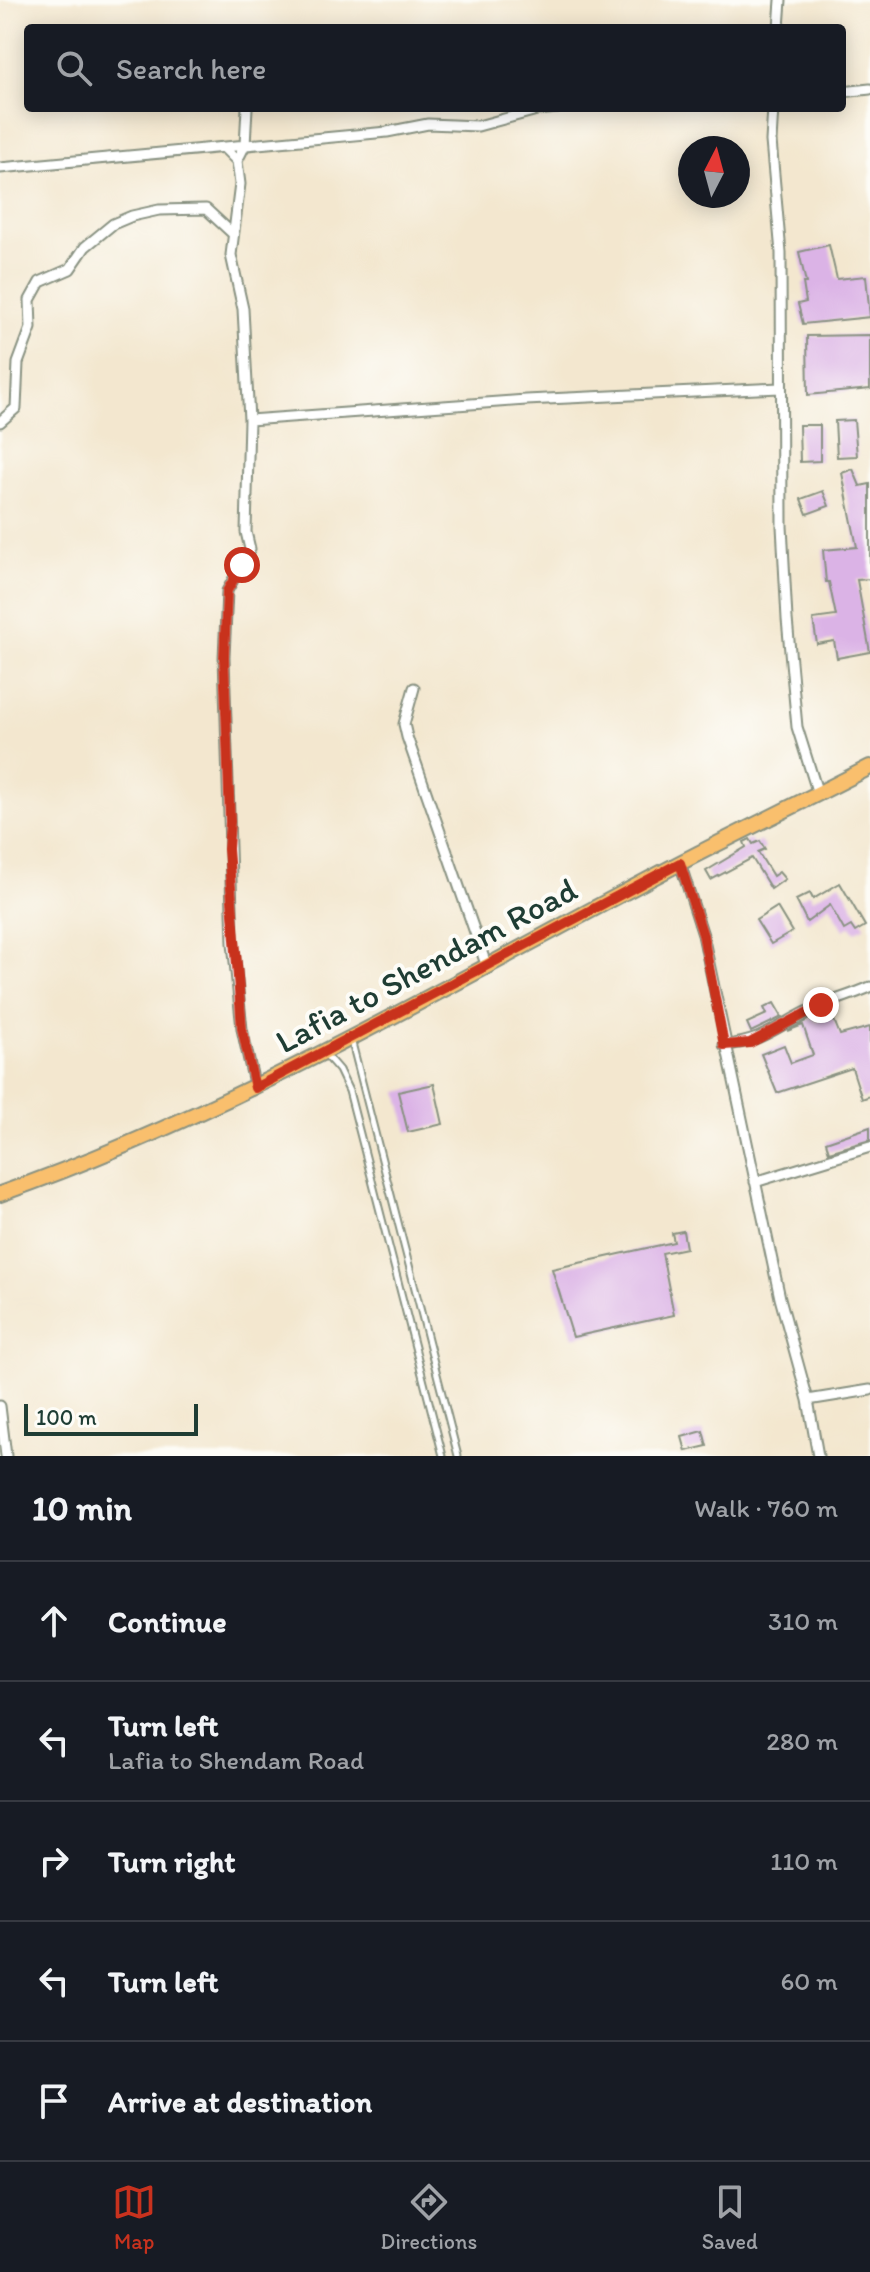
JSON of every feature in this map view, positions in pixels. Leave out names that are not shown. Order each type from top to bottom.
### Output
[{"type":"main road","name":"Lafia to Shendam Road","points":[[0,1194],[79,1166],[255,1088],[680,863],[870,767]]},
{"type":"street","points":[[779,24],[781,0]]},
{"type":"street","points":[[846,92],[870,89]]},
{"type":"street","points":[[247,112],[245,145],[237,161],[240,198],[232,233],[231,255],[243,309],[249,420],[246,532],[250,549],[227,591],[224,657],[233,943],[242,1029],[255,1088]]},
{"type":"street","points":[[0,168],[387,132],[428,124],[478,126],[530,112]]},
{"type":"street","points":[[773,112],[771,141],[781,253],[782,526],[797,727],[818,794]]},
{"type":"street","points":[[223,147],[237,161]]},
{"type":"street","points":[[0,422],[16,408],[18,363],[31,328],[30,300],[40,282],[70,269],[85,247],[113,224],[145,211],[206,209],[232,233]]},
{"type":"street","points":[[249,420],[526,400],[780,388]]},
{"type":"street","points":[[414,688],[404,724],[407,737],[487,967]]},
{"type":"street","points":[[680,863],[703,935],[724,1045],[780,1298],[808,1400],[818,1456]]},
{"type":"street","points":[[724,1045],[750,1043],[821,1005],[837,1003],[870,987]]},
{"type":"street","points":[[755,1182],[870,1147]]},
{"type":"street","points":[[808,1400],[870,1390]]},
{"type":"street","points":[[0,1406],[6,1456]]},
{"type":"lane","points":[[351,1039],[458,1456]]},
{"type":"lane","points":[[324,1053],[339,1070],[349,1091],[443,1456]]},
{"type":"building","points":[[829,245],[837,279],[866,276],[870,317],[803,324],[798,304],[806,302],[803,283],[806,283],[799,252]]},
{"type":"building","points":[[870,335],[870,389],[808,395],[807,336]]},
{"type":"building","points":[[854,420],[857,456],[837,457],[835,421]]},
{"type":"building","points":[[799,425],[820,425],[820,461],[800,462]]},
{"type":"building","points":[[853,469],[860,486],[870,484],[870,579],[857,580],[870,652],[837,658],[834,641],[817,644],[813,619],[836,616],[829,582],[826,582],[823,550],[857,547],[842,473]]},
{"type":"building","points":[[823,491],[829,506],[807,514],[801,499]]},
{"type":"building","points":[[750,839],[753,844],[760,841],[765,849],[758,852],[773,876],[779,872],[785,879],[771,889],[752,858],[711,880],[706,871],[746,847],[744,842]]},
{"type":"building","points":[[840,883],[865,926],[855,932],[851,926],[844,930],[830,905],[807,922],[796,900],[810,893],[813,899]]},
{"type":"building","points":[[777,907],[792,932],[771,944],[756,920]]},
{"type":"building","points":[[774,1003],[782,1017],[751,1032],[747,1023],[767,1014],[764,1008]]},
{"type":"building","points":[[832,1015],[840,1035],[870,1027],[870,1096],[862,1099],[852,1068],[777,1093],[761,1054],[784,1045],[791,1063],[813,1055],[803,1025],[787,1031],[813,1017],[816,1022]]},
{"type":"building","points":[[434,1084],[443,1124],[408,1132],[398,1092]]},
{"type":"building","points":[[870,1127],[870,1140],[829,1152],[826,1142]]},
{"type":"building","points":[[683,1231],[686,1248],[662,1253],[674,1315],[573,1337],[552,1269],[674,1242],[672,1233]]},
{"type":"building","points":[[703,1431],[707,1446],[686,1451],[682,1437]]},
{"type":"route","points":[[242,565],[227,591],[224,657],[230,822],[228,849],[242,1029],[255,1088],[680,863],[703,935],[724,1045],[750,1043],[821,1005]]}]
